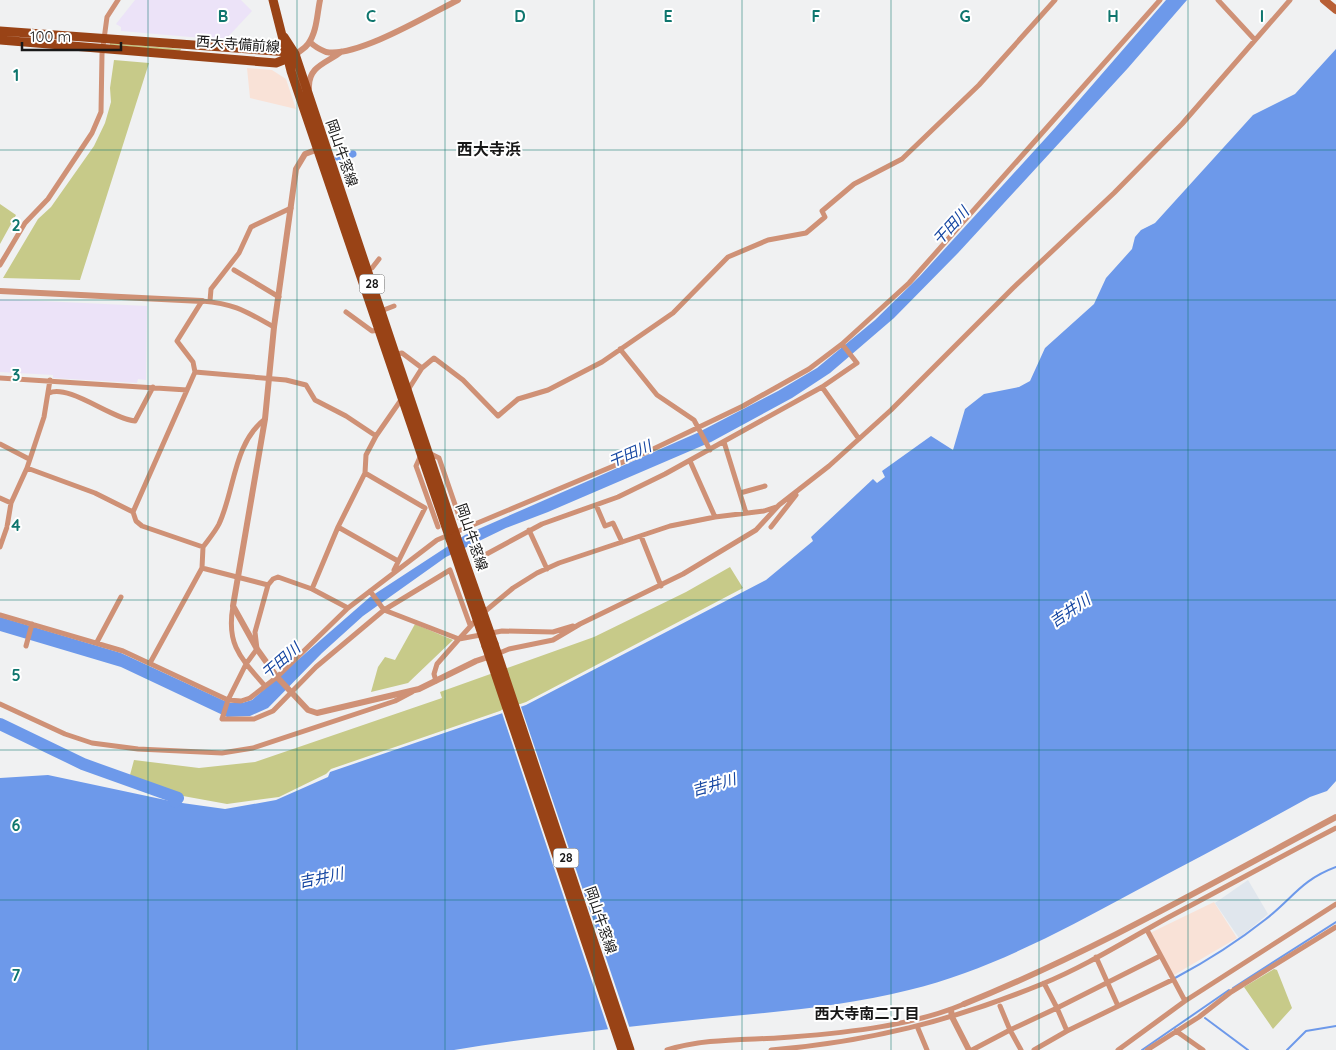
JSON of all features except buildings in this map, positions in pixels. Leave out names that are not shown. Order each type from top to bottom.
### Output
[{"type":"main road","name":"岡山牛窓線","points":[[273,0],[291,71],[322,147],[396,354],[425,453],[490,645],[622,1050]]},
{"type":"main road","points":[[1324,0],[1336,10]]},
{"type":"main road","name":"西大寺備前線","points":[[0,31],[276,63],[288,60],[295,54]]},
{"type":"main road","name":"岡山牛窓線","points":[[283,35],[295,54],[379,330],[402,398],[425,453]]},
{"type":"main road","name":"西大寺備前線","points":[[0,40],[285,51],[295,54]]},
{"type":"main road","name":"岡山牛窓線","points":[[497,667],[630,1050]]},
{"type":"street","points":[[0,265],[25,223],[48,199],[92,134],[101,112],[107,17],[118,0]]},
{"type":"street","points":[[291,71],[295,54],[310,42],[314,34],[320,0]]},
{"type":"street","points":[[310,42],[326,52],[342,51],[388,36],[458,0]]},
{"type":"street","points":[[312,589],[338,527],[366,473],[366,455],[376,436],[422,368],[434,358],[468,384],[498,416],[518,399],[548,390],[602,362],[673,313],[728,257],[768,240],[806,232],[825,217],[822,211],[838,196],[854,184],[902,159],[979,85],[1055,0]]},
{"type":"street","points":[[0,615],[97,642],[150,662],[228,701],[241,701],[250,698],[278,678],[348,608],[371,592],[423,549],[700,429],[786,383],[843,345],[915,277],[1160,0]]},
{"type":"street","points":[[1218,0],[1255,40]]},
{"type":"street","points":[[0,704],[65,734],[92,743],[157,750],[222,753],[253,748],[395,701],[509,649],[553,640],[580,624],[661,586],[741,541],[756,530],[779,506],[800,490],[891,410],[1012,288],[1182,124],[1290,0]]},
{"type":"street","points":[[311,103],[309,78],[314,70],[342,51]]},
{"type":"street","points":[[265,686],[240,656],[230,630],[265,419],[274,327],[296,169],[305,154],[322,147]]},
{"type":"street","points":[[210,302],[211,289],[239,253],[251,227],[291,208]]},
{"type":"street","points":[[367,270],[372,268],[379,259]]},
{"type":"street","points":[[234,270],[279,297]]},
{"type":"street","points":[[0,291],[210,302],[238,307],[274,327]]},
{"type":"street","points":[[202,301],[177,341],[193,362],[195,372],[133,512],[136,521],[142,526],[203,547]]},
{"type":"street","points":[[381,311],[394,306]]},
{"type":"street","points":[[346,312],[372,331],[379,330]]},
{"type":"street","points":[[483,556],[529,530],[618,497],[690,461],[822,387],[857,363],[843,345]]},
{"type":"street","points":[[620,349],[657,395],[694,420],[710,449]]},
{"type":"street","points":[[396,354],[402,353],[422,368]]},
{"type":"street","points":[[195,372],[269,379],[306,385],[315,400],[346,416],[376,436]]},
{"type":"street","points":[[0,378],[187,390]]},
{"type":"street","points":[[0,547],[7,527],[11,503],[27,468],[44,417],[50,380]]},
{"type":"street","points":[[49,393],[58,390],[67,392],[104,410],[135,421],[153,387]]},
{"type":"street","points":[[822,387],[859,439]]},
{"type":"street","points":[[150,662],[202,568],[203,547],[219,525],[234,469],[256,426],[265,419]]},
{"type":"street","points":[[724,442],[746,514]]},
{"type":"street","points":[[0,444],[29,459]]},
{"type":"street","points":[[438,527],[427,506],[416,466],[425,453],[439,458],[460,519]]},
{"type":"street","points":[[690,461],[715,517]]},
{"type":"street","points":[[27,468],[95,493],[133,512]]},
{"type":"street","points":[[366,473],[427,506]]},
{"type":"street","points":[[740,493],[765,486]]},
{"type":"street","points":[[771,527],[800,490]]},
{"type":"street","points":[[0,498],[11,503]]},
{"type":"street","points":[[596,505],[605,526],[613,523],[622,542]]},
{"type":"street","points":[[392,573],[427,506]]},
{"type":"street","points":[[436,681],[434,674],[437,664],[470,625],[513,588],[548,569],[670,526],[715,517],[764,511],[779,506]]},
{"type":"street","points":[[338,527],[398,561]]},
{"type":"street","points":[[529,530],[548,569]]},
{"type":"street","points":[[641,536],[661,586]]},
{"type":"street","points":[[202,568],[238,579],[268,585]]},
{"type":"street","points":[[348,608],[312,589],[278,577],[275,578],[268,585],[255,632],[257,649],[246,664],[228,701],[222,719],[232,721],[264,716],[290,690],[383,609],[450,570],[470,625]]},
{"type":"street","points":[[371,592],[383,609],[459,639],[502,631],[553,632],[580,624]]},
{"type":"street","points":[[97,642],[121,597]]},
{"type":"street","points":[[233,606],[257,649],[278,678],[308,710],[316,713],[419,689]]},
{"type":"street","points":[[26,645],[32,625]]},
{"type":"street","points":[[667,1050],[689,1043],[796,1037],[864,1028],[951,1013],[964,1004],[1038,972],[1144,920],[1336,817]]},
{"type":"street","points":[[771,1050],[805,1049],[884,1035],[917,1026],[1044,983],[1336,828]]},
{"type":"street","points":[[1118,1050],[1186,1001],[1336,904]]},
{"type":"street","points":[[1147,1050],[1231,992],[1336,927]]},
{"type":"street","points":[[1147,930],[1172,980],[1186,1001]]},
{"type":"street","points":[[951,1013],[970,1050],[1160,956]]},
{"type":"street","points":[[1096,957],[1118,1006]]},
{"type":"street","points":[[1034,1050],[1067,1031],[1172,980]]},
{"type":"street","points":[[1044,983],[1067,1031]]},
{"type":"street","points":[[1000,1006],[1021,1050]]},
{"type":"street","points":[[917,1026],[927,1050]]},
{"type":"street","points":[[1176,1031],[1203,1050]]},
{"type":"street","points":[[844,1042],[846,1050]]},
{"type":"shaded area","points":[[135,0],[241,0],[252,11],[225,40],[121,31],[121,27],[116,24]]},
{"type":"shaded area","points":[[247,68],[272,70],[286,79],[296,109],[250,98]]},
{"type":"shaded area","points":[[0,299],[147,306],[146,380],[138,379],[137,383],[53,378],[53,375],[0,372]]},
{"type":"shaded area","points":[[1248,880],[1268,914],[1239,938],[1215,903]]},
{"type":"shaded area","points":[[1214,902],[1237,938],[1174,975],[1150,933]]},
{"type":"green space","points":[[110,43],[181,49],[180,51],[110,45]]},
{"type":"green space","points":[[114,60],[149,63],[80,280],[3,278],[38,219],[51,207],[94,146],[105,123],[111,102],[110,88]]},
{"type":"green space","points":[[0,204],[16,215],[0,244]]},
{"type":"green space","points":[[730,567],[743,588],[526,702],[331,769],[326,774],[279,797],[227,804],[183,796],[130,775],[134,760],[199,768],[255,762],[442,698],[440,692],[594,637],[686,592]]},
{"type":"green space","points":[[415,624],[453,640],[408,683],[371,692],[378,667],[385,657],[395,660]]},
{"type":"green space","points":[[1274,969],[1277,970],[1292,1008],[1273,1029],[1244,987]]},
{"type":"water","points":[[1166,0],[1187,0],[1128,68],[958,253],[894,318],[830,373],[792,398],[711,442],[506,528],[446,557],[363,616],[322,653],[268,708],[250,716],[227,717],[121,667],[0,631],[0,617],[121,653],[229,703],[242,703],[252,700],[370,597],[465,535],[697,433],[778,391],[817,368],[875,320],[920,276],[1055,128]]},
{"type":"water","name":"吉井川","points":[[1336,49],[1336,781],[1327,791],[1310,797],[1104,908],[1022,949],[938,982],[885,996],[811,1008],[583,1032],[454,1050],[0,1050],[0,778],[48,775],[175,802],[225,809],[276,800],[328,777],[330,772],[526,705],[766,580],[813,541],[811,537],[873,479],[877,483],[885,477],[882,471],[931,436],[953,450],[965,409],[984,394],[1019,387],[1030,381],[1045,348],[1094,304],[1106,278],[1132,249],[1135,237],[1141,230],[1155,223],[1253,115],[1295,94]]},
{"type":"pier","points":[[520,704],[630,1029],[609,1032],[501,710]]},
{"type":"waterway","points":[[338,157],[353,154]]},
{"type":"waterway","points":[[0,724],[83,764],[178,798],[175,802]]},
{"type":"waterway","points":[[1175,978],[1233,943],[1266,919],[1314,878],[1336,867]]},
{"type":"waterway","points":[[1233,988],[1336,922]]},
{"type":"waterway","points":[[1142,1050],[1229,990]]},
{"type":"waterway","points":[[1205,1018],[1248,1050]]},
{"type":"waterway","points":[[1287,1050],[1306,1031],[1336,1026]]},
{"type":"district","name":"西大寺浜","points":[[489,149]]},
{"type":"district","name":"西大寺南二丁目","points":[[867,1014]]},
{"type":"water label","name":"干田川","points":[[951,226]]},
{"type":"water label","name":"干田川","points":[[630,454]]},
{"type":"water label","name":"干田川","points":[[281,661]]}]
